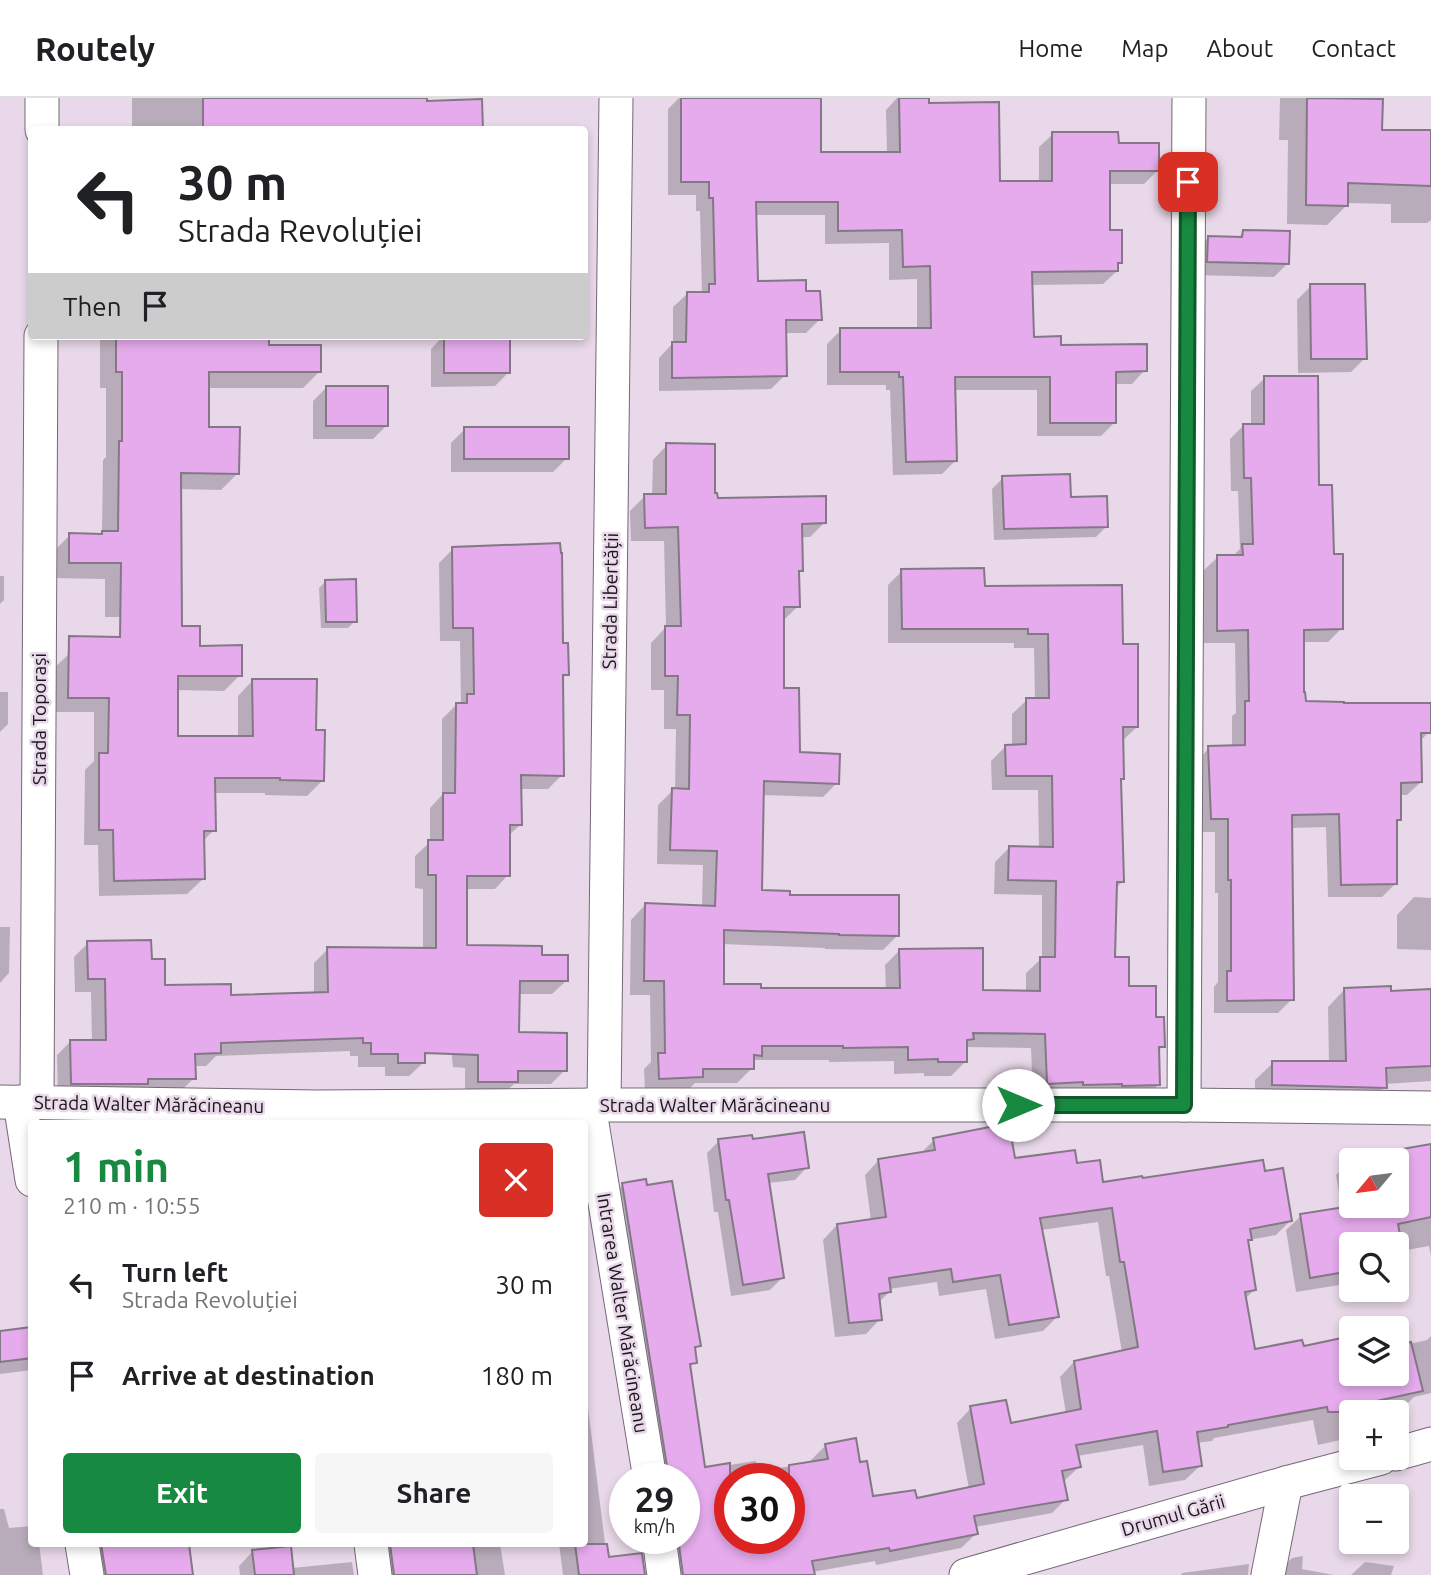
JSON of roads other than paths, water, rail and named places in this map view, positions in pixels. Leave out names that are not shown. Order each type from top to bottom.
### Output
[{"type":"street","points":[[42,98],[42,126]]},
{"type":"street","name":"Strada Libertății","points":[[597,1105],[616,98]]},
{"type":"street","points":[[1184,1105],[1189,98]]},
{"type":"street","name":"Strada Toporași","points":[[28,1156],[19,1102],[41,340]]},
{"type":"street","name":"Strada Walter Mărăcineanu","points":[[19,1102],[317,1115],[597,1105],[1184,1105],[1431,1108]]},
{"type":"street","name":"Intrarea Walter Mărăcineanu","points":[[597,1105],[648,1463]]},
{"type":"street","points":[[1409,1450],[1431,1444]]},
{"type":"street","name":"Drumul Gării","points":[[966,1575],[1032,1565],[1286,1483],[1339,1469]]},
{"type":"street","points":[[1268,1575],[1286,1483]]},
{"type":"street","points":[[82,1547],[87,1575]]},
{"type":"street","points":[[371,1547],[375,1575]]},
{"type":"street","points":[[661,1554],[664,1575]]}]
